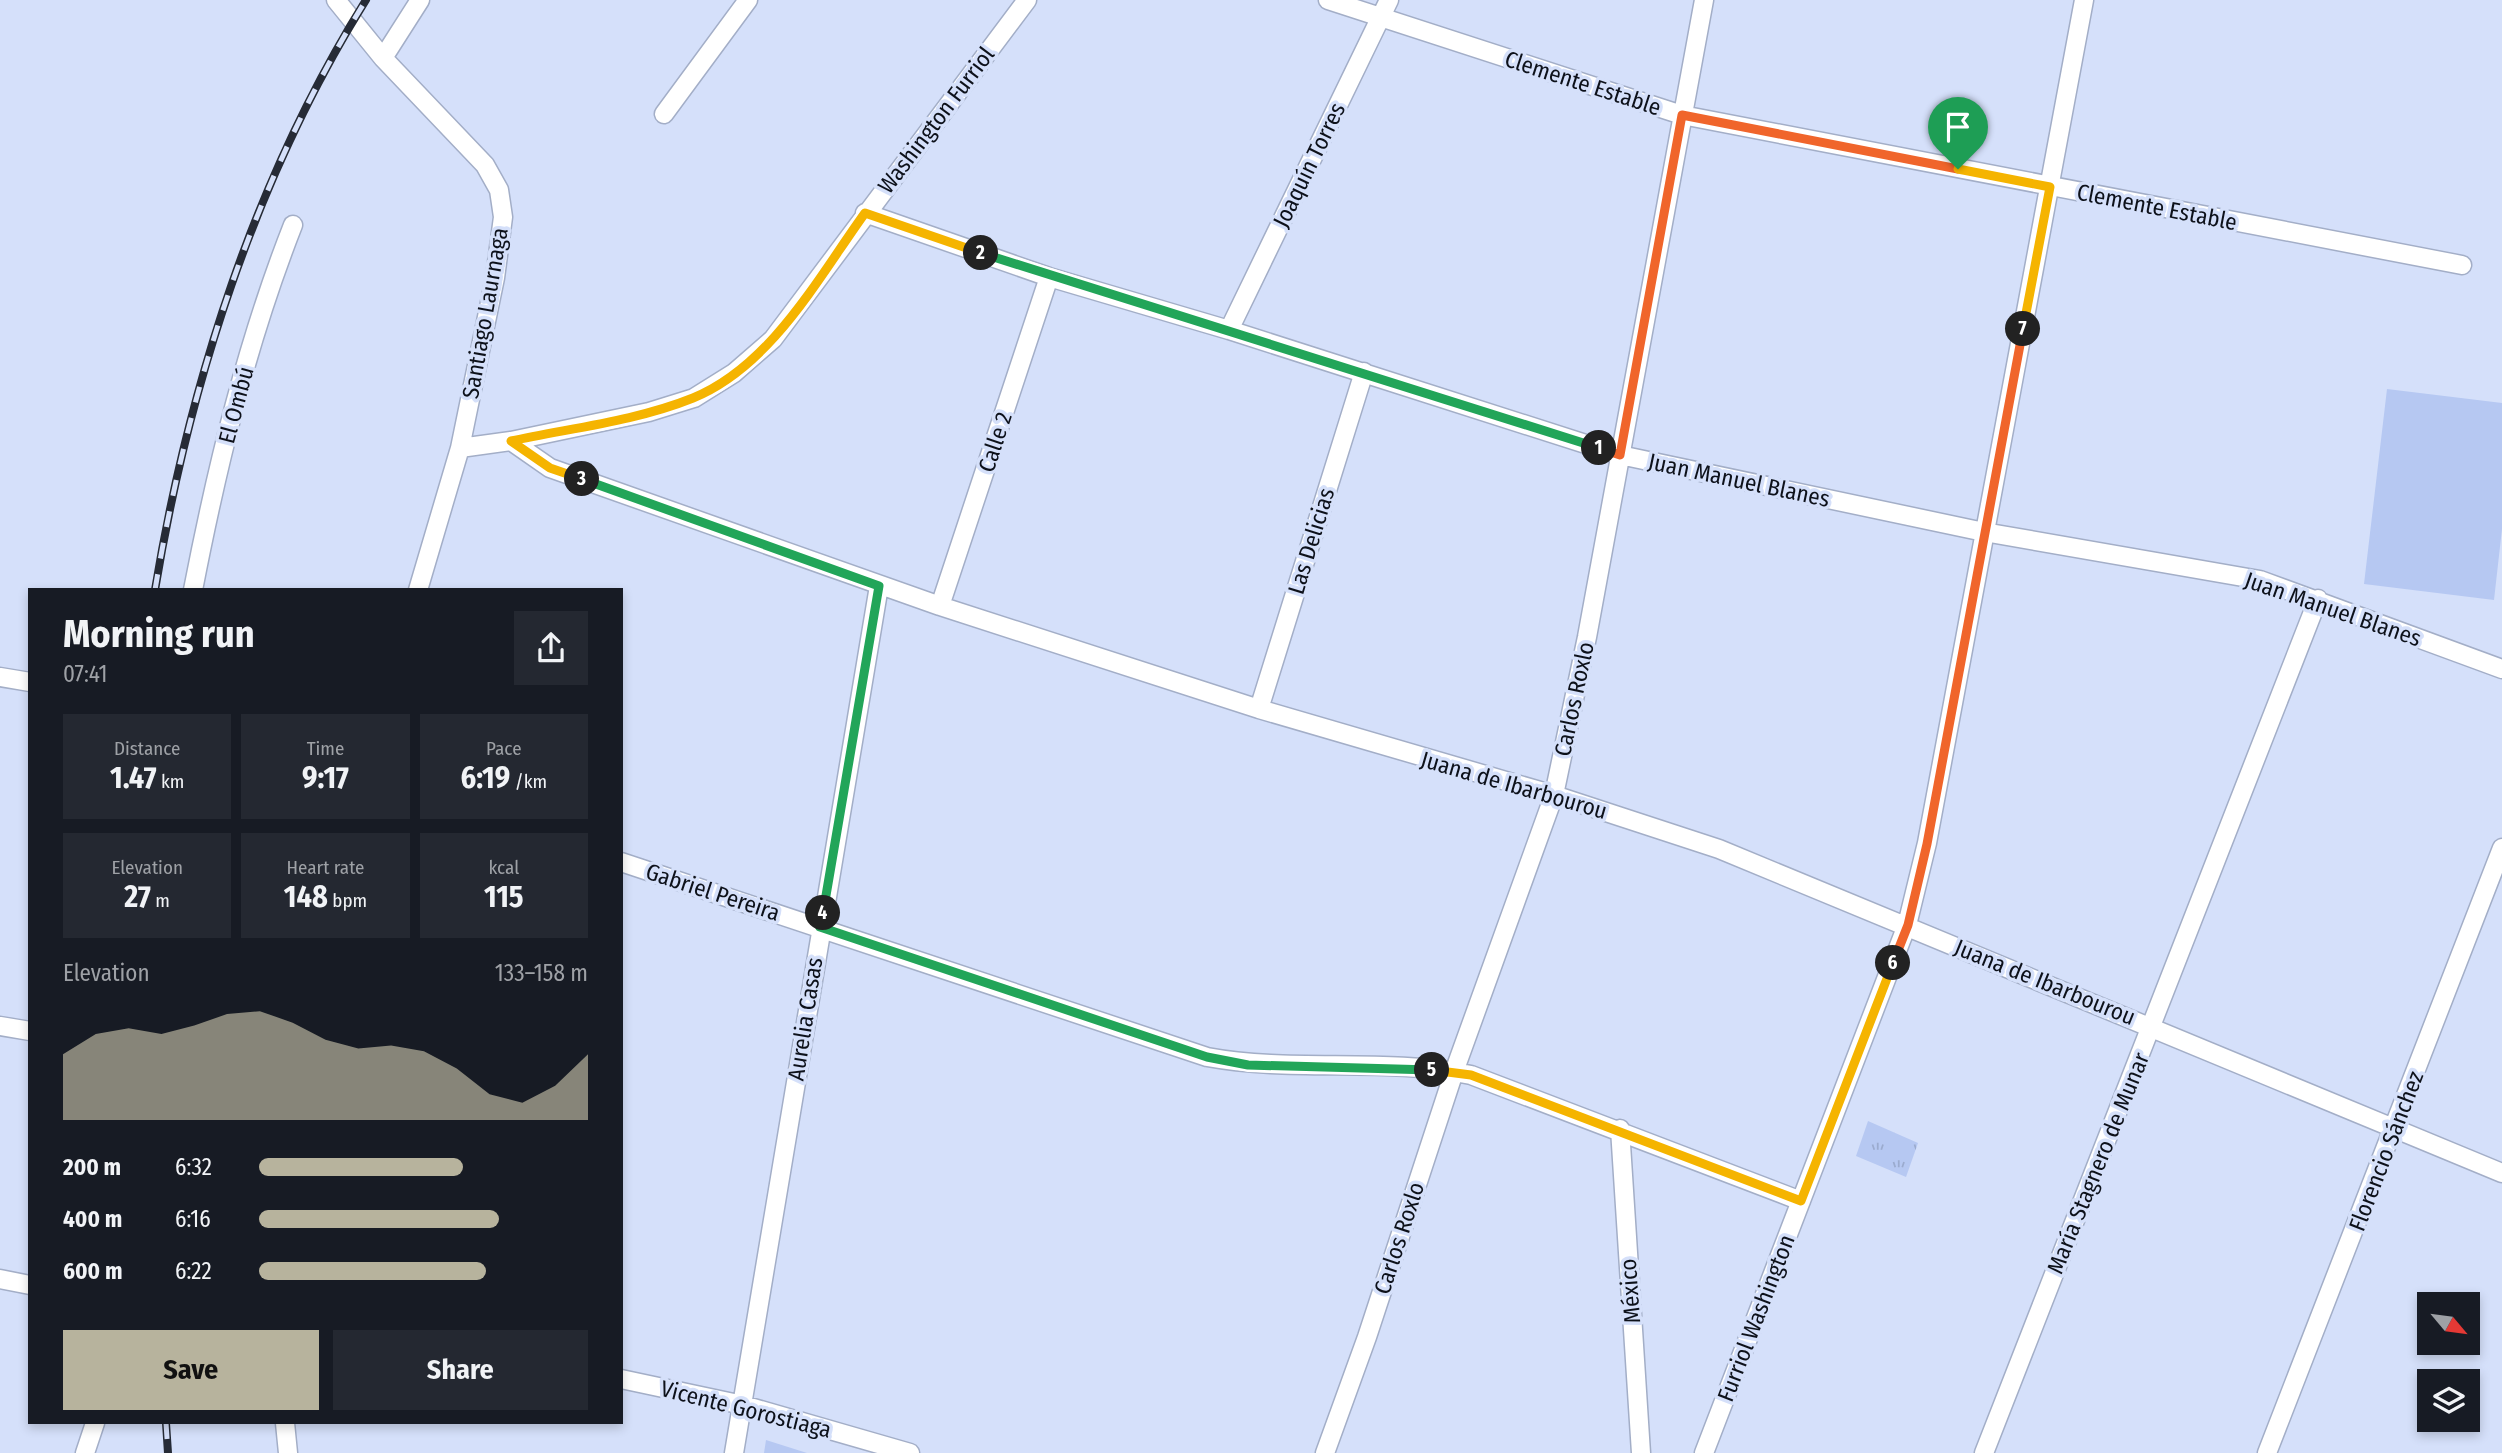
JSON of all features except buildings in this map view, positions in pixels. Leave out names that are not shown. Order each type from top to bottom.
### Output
[{"type":"street","name":"Santiago Laurnaga","points":[[336,0],[383,58],[485,165],[499,190],[503,217],[495,278],[460,448],[419,588]]},
{"type":"street","points":[[383,58],[420,0]]},
{"type":"street","points":[[664,114],[748,0]]},
{"type":"street","name":"Washington Furriol","points":[[460,448],[511,441],[649,412],[694,398],[734,373],[773,340],[865,213],[1027,0]]},
{"type":"street","name":"Clemente Estable","points":[[1328,0],[1682,115],[2462,265]]},
{"type":"street","name":"Joaquín Torres","points":[[1229,330],[1389,0]]},
{"type":"street","name":"Carlos Roxlo","points":[[1325,1453],[1367,1337],[1454,1072],[1554,795],[1587,637],[1704,0]]},
{"type":"street","name":"Furriol Washington","points":[[1704,1453],[1908,925],[1927,844],[2084,0]]},
{"type":"street","name":"Juan Manuel Blanes","points":[[865,213],[1049,277],[1364,372],[1620,455],[1984,532],[2260,580],[2502,668]]},
{"type":"street","name":"El Ombú","points":[[193,588],[212,494],[262,307],[293,225]]},
{"type":"street","name":"Calle 2","points":[[940,606],[1049,277]]},
{"type":"street","name":"Las Delicias","points":[[1259,709],[1364,372]]},
{"type":"street","name":"Juana de Ibarbourou","points":[[511,441],[550,468],[879,586],[1259,709],[1554,795],[1719,849],[1908,925],[2395,1131],[2502,1173]]},
{"type":"street","name":"Aurelia Casas","points":[[734,1453],[879,586]]},
{"type":"street","name":"María Stagnero de Munar","points":[[1984,1453],[2318,599]]},
{"type":"street","points":[[0,677],[28,682]]},
{"type":"street","name":"Florencio Sánchez","points":[[2267,1453],[2395,1131],[2502,848]]},
{"type":"street","name":"Gabriel Pereira","points":[[623,863],[1207,1057],[1248,1065],[1454,1072],[1620,1129],[1801,1201]]},
{"type":"street","points":[[0,1027],[28,1031]]},
{"type":"street","name":"México","points":[[1620,1129],[1641,1453]]},
{"type":"street","points":[[0,1279],[28,1284]]},
{"type":"street","name":"Vicente Gorostiaga","points":[[623,1379],[743,1405],[910,1453]]},
{"type":"street","points":[[85,1453],[95,1424]]},
{"type":"street","points":[[285,1424],[288,1453]]},
{"type":"green space","points":[[2387,389],[2502,403],[2502,529],[2494,600],[2364,584]]},
{"type":"green space","points":[[1868,1121],[1918,1143],[1906,1177],[1856,1156]]},
{"type":"green space","points":[[766,1440],[807,1453],[764,1453]]},
{"type":"railway","points":[[155,588],[187,436],[207,360],[232,284],[259,211],[291,138],[326,68],[366,0]]},
{"type":"railway","points":[[166,1424],[168,1453]]},
{"type":"route","points":[[1682,115],[1958,169],[2050,187],[1927,844],[1908,925],[1801,1201],[1620,1129],[1471,1075],[1416,1069],[1248,1065],[1207,1057],[820,927],[879,586],[550,468],[511,441],[649,412],[694,398],[734,373],[773,340],[865,213],[1049,277],[1364,372],[1620,455],[1682,115]]}]
